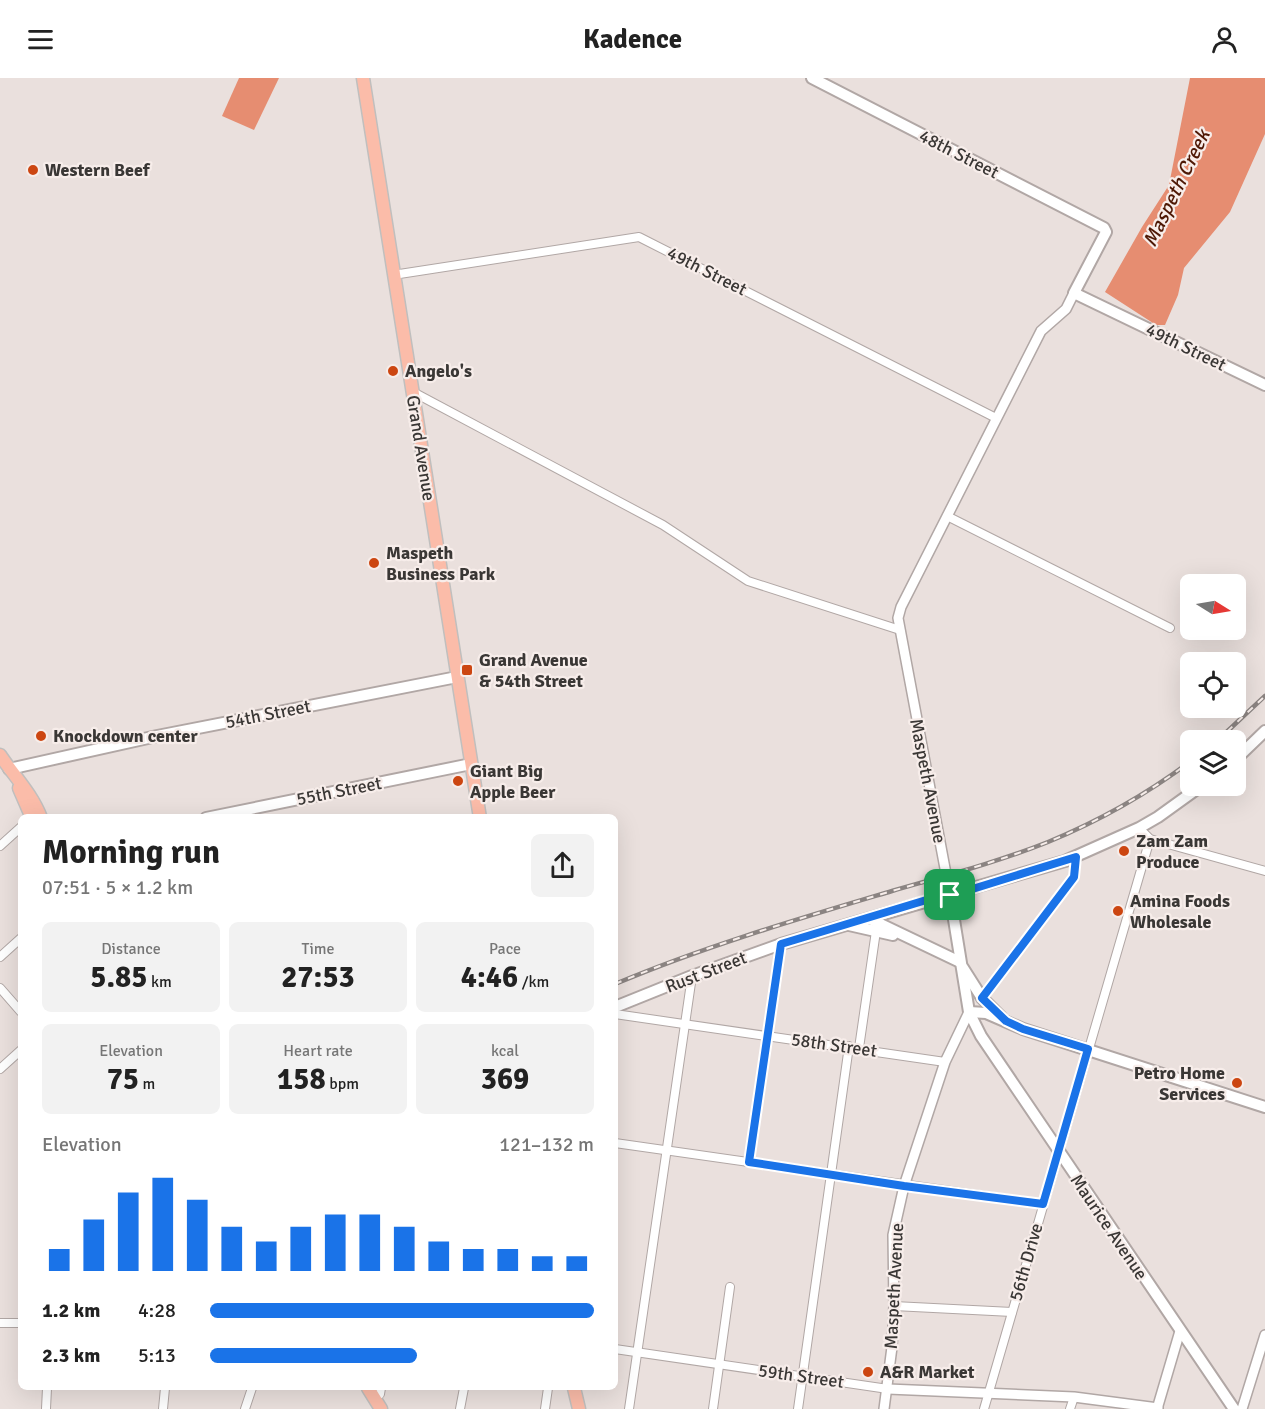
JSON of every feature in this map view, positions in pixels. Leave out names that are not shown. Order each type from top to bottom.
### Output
[{"type":"main road","name":"Grand Avenue","points":[[363,78],[479,814]]},
{"type":"main road","name":"48th Street","points":[[812,78],[1106,229]]},
{"type":"main road","name":"Maspeth Avenue","points":[[1074,293],[1106,229]]},
{"type":"main road","name":"49th Street","points":[[1074,293],[1265,385]]},
{"type":"main road","name":"54th Street","points":[[12,774],[169,734],[457,677]]},
{"type":"main road","points":[[1246,749],[1265,731]]},
{"type":"main road","points":[[0,755],[12,774],[30,814]]},
{"type":"main road","name":"55th Street","points":[[227,814],[471,764]]},
{"type":"main road","points":[[12,774],[45,814]]},
{"type":"main road","name":"Rust Street","points":[[618,1006],[781,944],[1076,857],[1139,828],[1187,796]]},
{"type":"main road","points":[[35,800],[40,814]]},
{"type":"main road","name":"Maspeth Avenue","points":[[950,895],[969,1012]]},
{"type":"main road","points":[[870,919],[960,962],[982,998],[1006,1021]]},
{"type":"main road","points":[[848,925],[908,938]]},
{"type":"main road","points":[[969,1012],[986,1012],[1023,1029],[1265,1107]]},
{"type":"main road","name":"Maurice Avenue","points":[[969,1012],[981,1036],[1234,1409]]},
{"type":"main road","points":[[377,1390],[383,1409]]},
{"type":"main road","points":[[574,1390],[579,1409]]},
{"type":"street","name":"49th Street","points":[[393,275],[639,237],[996,418]]},
{"type":"street","name":"Maspeth Avenue","points":[[950,895],[898,618],[901,607],[946,516],[1041,331],[1066,309],[1074,293]]},
{"type":"street","points":[[413,392],[663,525],[748,581],[900,630]]},
{"type":"street","points":[[946,516],[1170,628]]},
{"type":"street","points":[[1139,828],[1150,839],[1265,872]]},
{"type":"street","points":[[0,846],[18,830]]},
{"type":"street","name":"56th Drive","points":[[984,1409],[1150,839]]},
{"type":"street","points":[[982,998],[1074,877],[1076,857]]},
{"type":"street","points":[[859,1048],[876,931]]},
{"type":"street","points":[[0,957],[18,941]]},
{"type":"street","points":[[749,1162],[781,944]]},
{"type":"street","points":[[629,1409],[692,976]]},
{"type":"street","points":[[0,988],[18,1009]]},
{"type":"street","name":"Maspeth Avenue","points":[[884,1409],[888,1389],[894,1306],[893,1235],[904,1186],[945,1062],[969,1012]]},
{"type":"street","name":"58th Street","points":[[618,1014],[849,1046],[945,1062]]},
{"type":"street","points":[[798,1409],[849,1046]]},
{"type":"street","points":[[0,1069],[18,1053]]},
{"type":"street","points":[[618,1143],[904,1186],[1043,1204]]},
{"type":"street","points":[[713,1409],[730,1287]]},
{"type":"street","points":[[894,1306],[1012,1312]]},
{"type":"street","points":[[0,1323],[18,1323]]},
{"type":"street","points":[[1161,1409],[1180,1331]]},
{"type":"street","points":[[1242,1409],[1265,1335]]},
{"type":"street","name":"59th Street","points":[[618,1349],[888,1389],[1074,1397],[1161,1409]]},
{"type":"street","points":[[46,1409],[47,1390]]},
{"type":"street","points":[[163,1409],[165,1390]]},
{"type":"street","points":[[245,1409],[251,1390]]},
{"type":"street","points":[[460,1409],[464,1390]]},
{"type":"street","points":[[545,1409],[548,1390]]},
{"type":"street","points":[[1071,1409],[1074,1397]]},
{"type":"water","points":[[239,78],[279,78],[254,130],[222,116]]},
{"type":"water","name":"Maspeth Creek","points":[[1190,78],[1265,78],[1265,134],[1230,212],[1184,268],[1178,295],[1165,325],[1156,325],[1105,292],[1169,185]]},
{"type":"railway","points":[[1229,730],[1265,696]]},
{"type":"railway","points":[[618,983],[683,957],[752,934],[990,862],[1048,842],[1122,806],[1180,769]]},
{"type":"place","name":"Western Beef","points":[[33,170]]},
{"type":"place","name":"Angelo's","points":[[393,371]]},
{"type":"place","name":"Maspeth Business Park","points":[[374,563]]},
{"type":"place","name":"Grand Avenue & 54th Street","points":[[467,670]]},
{"type":"place","name":"Knockdown center","points":[[41,736]]},
{"type":"place","name":"Giant Big Apple Beer","points":[[458,781]]},
{"type":"place","name":"Zam Zam Produce","points":[[1124,851]]},
{"type":"place","name":"Amina Foods Wholesale","points":[[1118,911]]},
{"type":"place","name":"Petro Home Services","points":[[1237,1083]]},
{"type":"place","name":"A&R Market","points":[[868,1372]]},
{"type":"route","points":[[1076,857],[1074,877],[982,998],[1006,1021],[1023,1029],[1088,1049],[1043,1204],[904,1186],[749,1162],[781,944],[870,919],[933,898],[950,895],[1076,857]]}]
